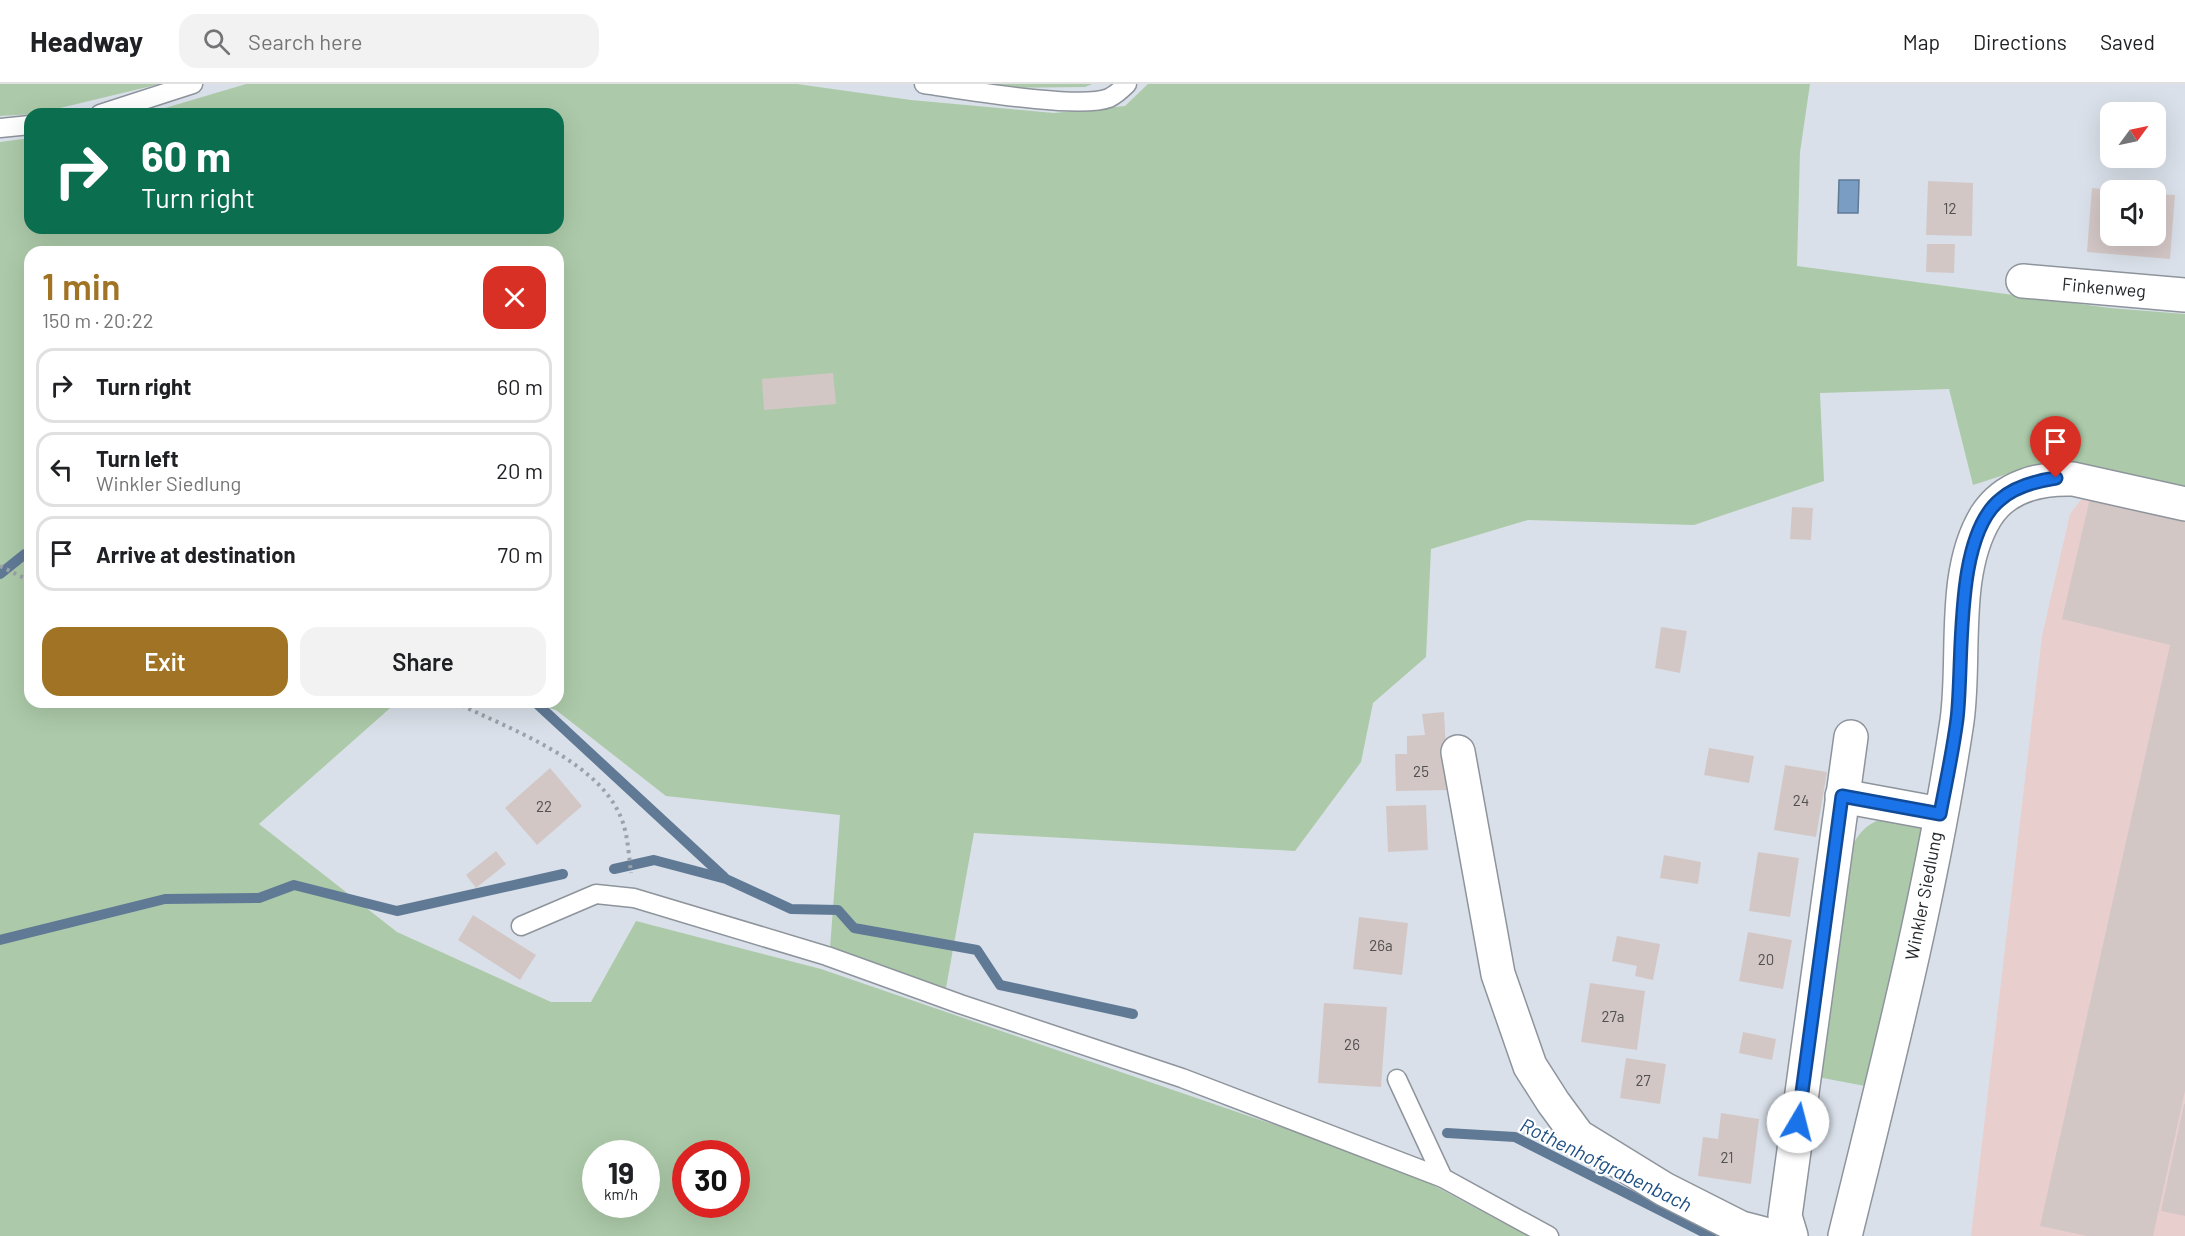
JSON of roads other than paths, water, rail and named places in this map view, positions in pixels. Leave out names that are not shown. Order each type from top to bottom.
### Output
[{"type":"street","name":"Finkenweg","points":[[2023,281],[2185,295]]},
{"type":"street","name":"Winkler Siedlung","points":[[1845,1236],[1914,954],[1940,814],[1957,719],[1965,584],[1971,549],[1986,517],[1999,500],[2019,488],[2056,478],[2073,479],[2185,504]]},
{"type":"street","points":[[1791,1236],[1785,1216],[1851,737]]},
{"type":"street","points":[[1458,752],[1498,974],[1530,1066],[1553,1102],[1578,1136],[1664,1189],[1741,1228],[1772,1236]]},
{"type":"street","points":[[1842,796],[1940,814]]},
{"type":"lane","points":[[119,108],[193,84]]},
{"type":"lane","points":[[924,84],[1050,100],[1081,100],[1108,99],[1127,84]]},
{"type":"lane","points":[[0,128],[24,126]]},
{"type":"lane","points":[[521,926],[596,894],[634,898],[827,956],[960,1004],[1182,1078],[1443,1178],[1549,1236]]},
{"type":"lane","points":[[1397,1079],[1443,1178]]},
{"type":"water","points":[[1839,180],[1859,180],[1858,213],[1838,213]]},
{"type":"waterway","points":[[0,574],[24,555]]},
{"type":"waterway","points":[[541,708],[724,877]]},
{"type":"waterway","name":"Rothenhofgrabenbach","points":[[614,869],[654,860],[726,879],[791,909],[838,910],[854,928],[977,950],[1000,985],[1133,1014]]},
{"type":"waterway","name":"Rothenhofgrabenbach","points":[[0,940],[165,899],[259,898],[294,885],[397,911],[563,874]]},
{"type":"waterway","name":"Rothenhofgrabenbach","points":[[1447,1133],[1515,1137],[1711,1236]]}]
